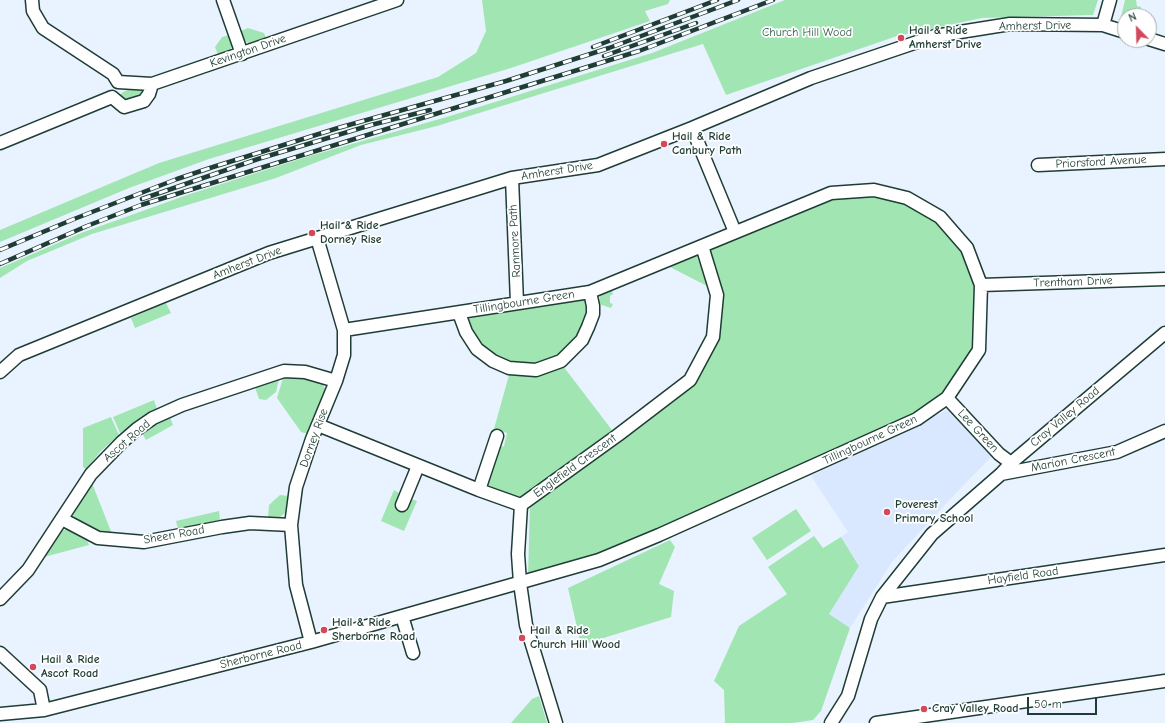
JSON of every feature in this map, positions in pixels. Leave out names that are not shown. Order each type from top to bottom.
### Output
[{"type":"street","points":[[32,0],[33,11],[43,28],[113,74],[118,82]]},
{"type":"street","points":[[223,0],[242,54]]},
{"type":"street","name":"Kevington Drive","points":[[152,84],[397,0]]},
{"type":"street","points":[[1102,25],[1110,0]]},
{"type":"street","name":"Amherst Drive","points":[[0,372],[19,356],[269,253],[512,178],[598,165],[692,128],[811,78],[935,36],[1010,24],[1102,25],[1117,30]]},
{"type":"street","points":[[112,97],[124,107],[144,101],[149,94],[152,84],[118,82]]},
{"type":"street","points":[[0,143],[112,97],[118,82]]},
{"type":"street","points":[[692,128],[736,232]]},
{"type":"street","name":"Priorsford Avenue","points":[[1038,165],[1165,159]]},
{"type":"street","name":"Ranmore Path","points":[[512,178],[518,303]]},
{"type":"street","name":"Tillingbourne Green","points":[[344,330],[590,292],[831,193],[874,190],[907,198],[940,217],[967,248],[981,285],[979,350],[947,398],[917,419],[659,535],[599,560],[520,583]]},
{"type":"street","name":"Dorney Rise","points":[[311,642],[296,585],[291,525],[296,487],[344,355],[344,330],[316,238]]},
{"type":"street","name":"Englefield Crescent","points":[[318,425],[418,466],[521,505],[618,435],[690,380],[714,337],[717,295],[702,246]]},
{"type":"street","name":"Trentham Drive","points":[[981,285],[1165,279]]},
{"type":"street","name":"Tillingbourne Green","points":[[459,313],[466,332],[477,349],[493,361],[509,368],[536,370],[562,361],[582,340],[593,314],[590,292]]},
{"type":"street","name":"Cray Valley Road","points":[[831,723],[848,696],[871,619],[882,598],[932,534],[1001,474],[1010,463],[1165,333]]},
{"type":"street","name":"Ascot Road","points":[[0,599],[28,570],[91,474],[122,442],[153,418],[182,405],[284,371],[305,372],[336,380]]},
{"type":"street","name":"Lee Green","points":[[947,398],[999,454],[1010,463]]},
{"type":"street","name":"Marion Crescent","points":[[1001,474],[1117,452],[1165,431]]},
{"type":"street","points":[[479,490],[497,436]]},
{"type":"street","points":[[402,505],[418,466]]},
{"type":"street","points":[[521,505],[518,554],[520,583],[526,625],[556,723]]},
{"type":"street","name":"Sheen Road","points":[[62,519],[98,538],[144,542],[250,523],[291,525]]},
{"type":"street","name":"Hayfield Road","points":[[882,598],[1165,555]]},
{"type":"street","name":"Sherborne Road","points":[[0,714],[44,710],[311,642],[520,583]]},
{"type":"street","points":[[402,616],[413,653]]},
{"type":"street","points":[[0,653],[40,690],[44,710]]},
{"type":"street","points":[[876,723],[1165,681]]},
{"type":"shaded area","name":"Poverest Primary School","points":[[951,408],[994,454],[892,562],[850,628],[828,615],[859,565],[841,537],[848,532],[811,476]]},
{"type":"green space","points":[[482,0],[670,0],[668,4],[645,11],[650,21],[511,68],[209,159],[129,188],[0,242],[0,230],[159,163],[438,77],[476,53],[486,31]]},
{"type":"green space","name":"Church Hill Wood","points":[[785,0],[1098,0],[1093,15],[982,18],[897,36],[726,95],[703,44],[437,126],[361,145],[276,178],[92,234],[27,261],[0,278],[0,268],[81,233],[187,195],[306,157],[450,116],[652,53]]},
{"type":"green space","points":[[1125,0],[1136,0],[1137,6],[1141,7],[1141,8],[1123,8]]},
{"type":"green space","points":[[248,28],[264,33],[266,38],[250,44],[245,41],[241,31]]},
{"type":"green space","points":[[229,35],[232,46],[230,51],[218,55],[215,47],[222,37]]},
{"type":"green space","points":[[137,86],[143,87],[145,93],[142,98],[127,103],[119,96],[123,92]]},
{"type":"green space","points":[[882,195],[908,203],[938,221],[962,249],[978,292],[974,348],[953,385],[922,412],[644,538],[576,563],[528,577],[530,503],[695,380],[716,340],[708,246],[830,197]]},
{"type":"green space","points":[[696,255],[709,287],[668,266]]},
{"type":"green space","points":[[611,288],[613,294],[610,296],[610,303],[613,304],[611,308],[599,304],[600,293]]},
{"type":"green space","points":[[586,299],[589,311],[581,333],[566,350],[551,360],[534,365],[519,365],[502,360],[478,343],[466,319]]},
{"type":"green space","points":[[166,303],[171,313],[135,328],[131,318]]},
{"type":"green space","points":[[563,366],[612,430],[520,498],[485,484],[495,449],[504,446],[507,433],[494,429],[509,375],[532,376],[549,373]]},
{"type":"green space","points":[[304,377],[323,383],[325,389],[308,434],[301,432],[277,398],[283,378]]},
{"type":"green space","points":[[279,379],[276,392],[266,400],[259,399],[255,387]]},
{"type":"green space","points":[[154,400],[157,409],[120,433],[113,417]]},
{"type":"green space","points":[[111,417],[119,435],[101,451],[86,469],[83,467],[83,428]]},
{"type":"green space","points":[[170,417],[173,425],[146,440],[142,433]]},
{"type":"green space","points":[[92,483],[112,534],[92,528],[74,519],[73,513]]},
{"type":"green space","points":[[394,490],[399,493],[394,506],[406,511],[411,499],[417,501],[404,531],[381,521]]},
{"type":"green space","points":[[280,495],[288,496],[285,513],[280,517],[268,517],[269,505]]},
{"type":"green space","points":[[796,509],[811,531],[767,560],[752,538]]},
{"type":"green space","points":[[219,511],[220,520],[178,529],[176,521]]},
{"type":"green space","points":[[67,529],[87,540],[89,545],[44,557],[61,531]]},
{"type":"green space","points":[[814,536],[823,548],[841,537],[859,566],[829,614],[850,628],[821,711],[813,720],[793,723],[725,723],[724,690],[714,681],[739,626],[787,594],[768,567]]},
{"type":"green space","points":[[670,540],[675,547],[659,584],[674,591],[671,617],[581,645],[568,588]]},
{"type":"green space","points":[[539,696],[547,723],[511,723],[532,699]]},
{"type":"railway","points":[[593,47],[717,0]]},
{"type":"railway","points":[[0,250],[74,219],[177,179],[338,128],[506,81],[609,48],[738,0]]},
{"type":"railway","points":[[0,264],[87,226],[141,205],[639,51],[773,0]]},
{"type":"railway","points":[[604,56],[696,23]]},
{"type":"railway","points":[[142,199],[258,159],[371,125],[430,110]]},
{"type":"place","name":"Hail & Ride Amherst Drive","points":[[901,38]]},
{"type":"place","name":"Hail & Ride Canbury Path","points":[[664,144]]},
{"type":"place","name":"Hail & Ride Dorney Rise","points":[[312,233]]},
{"type":"place","name":"Poverest Primary School","points":[[887,512]]},
{"type":"place","name":"Hail & Ride Sherborne Road","points":[[324,630]]},
{"type":"place","name":"Hail & Ride Church Hill Wood","points":[[522,638]]},
{"type":"place","name":"Hail & Ride Ascot Road","points":[[33,667]]},
{"type":"place","name":"Cray Valley Road","points":[[924,709]]}]
